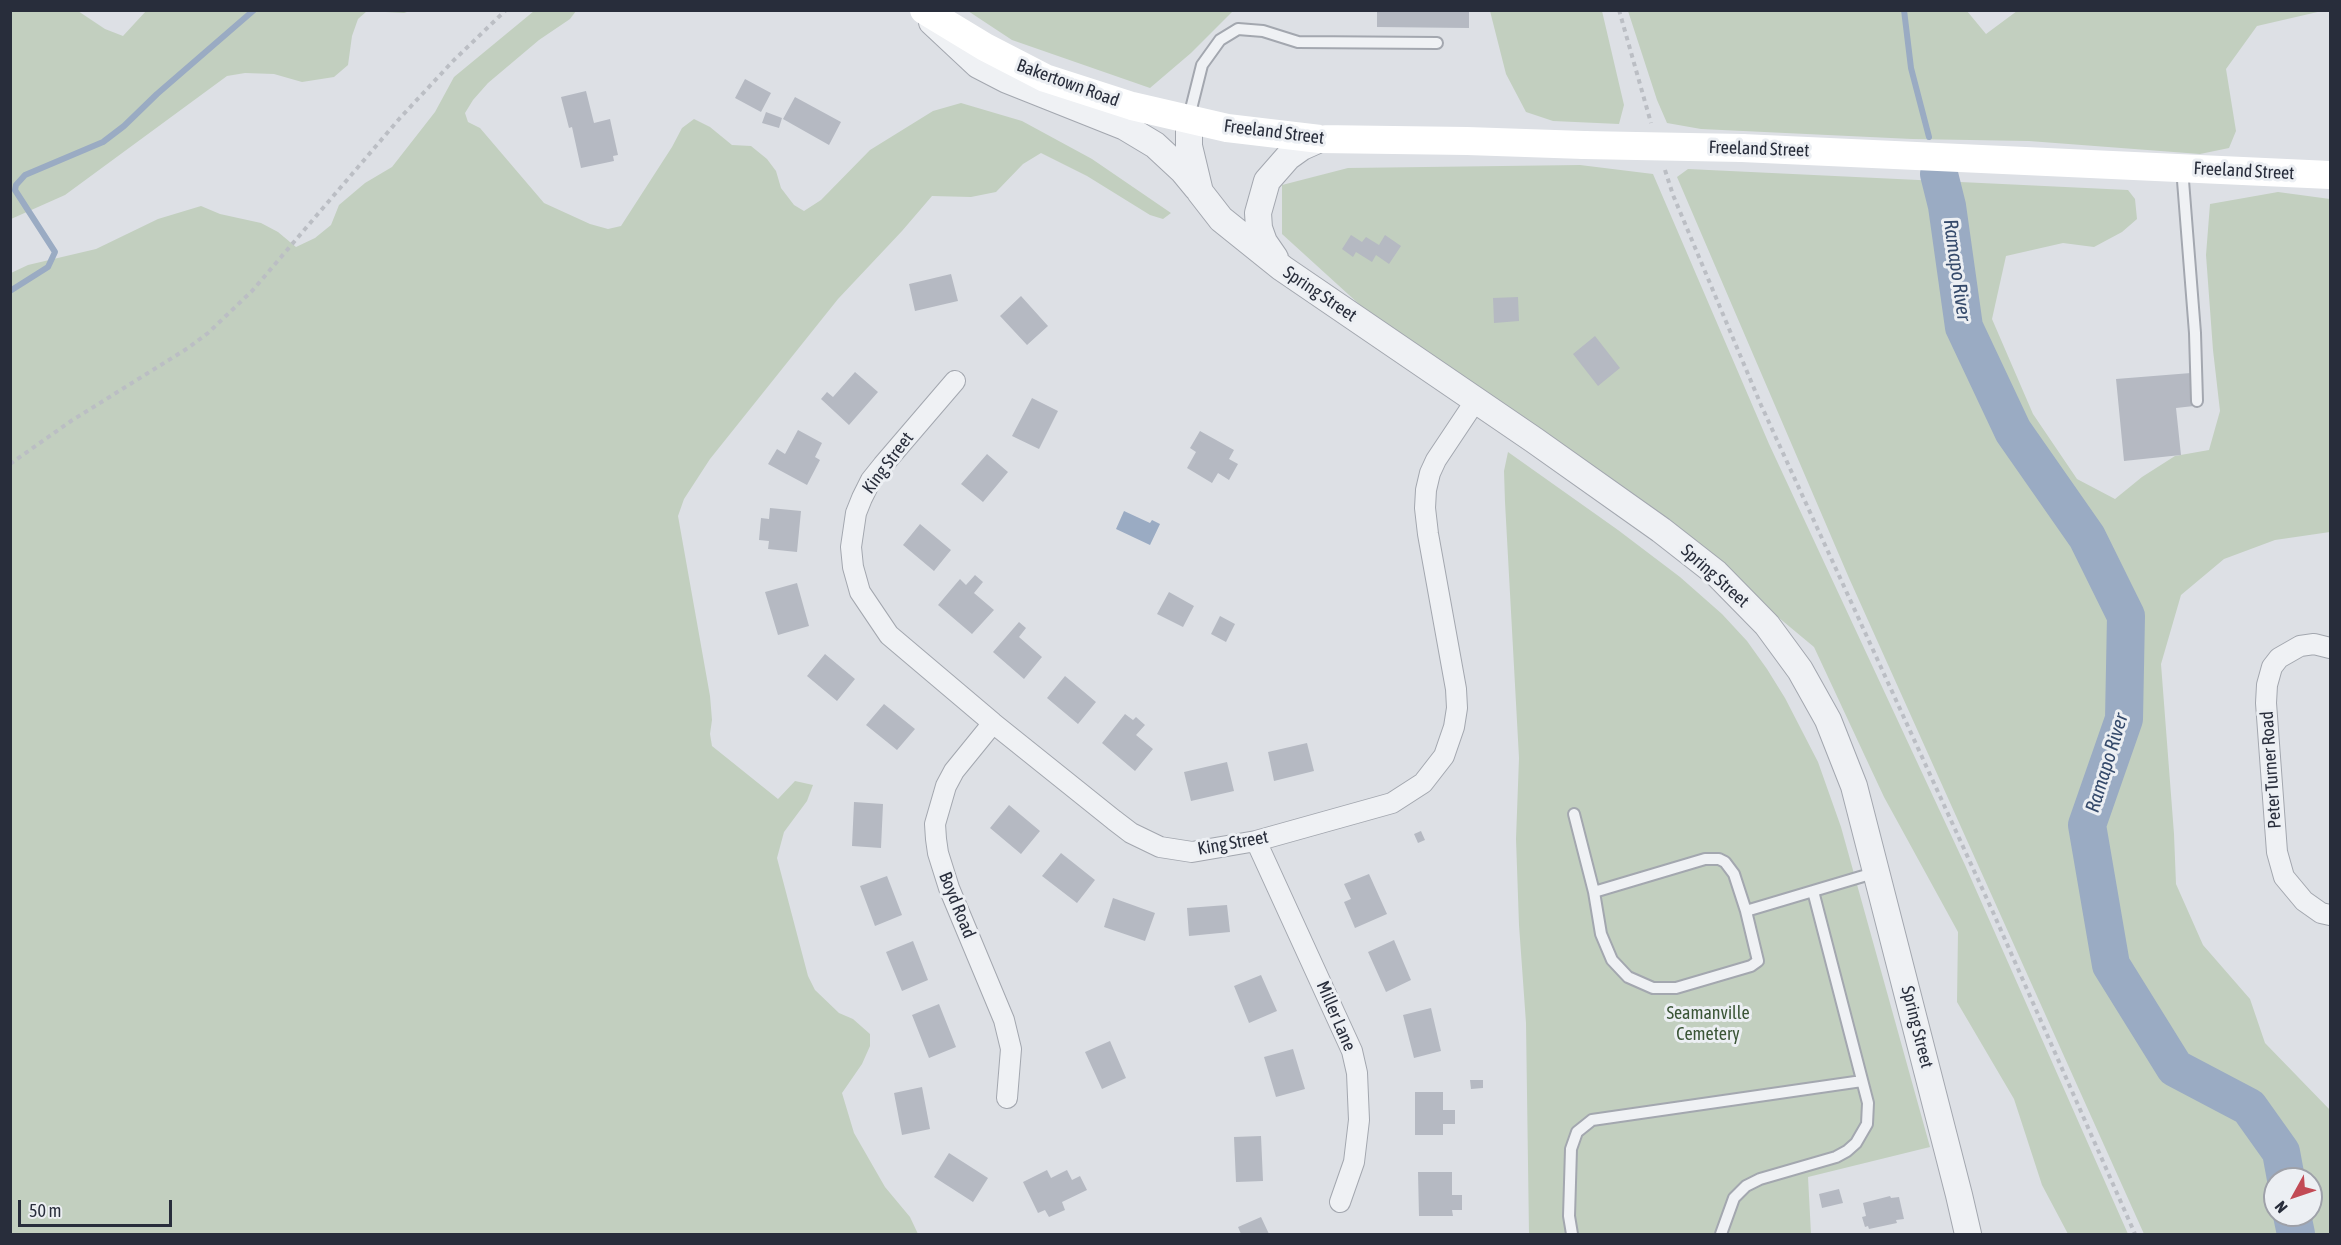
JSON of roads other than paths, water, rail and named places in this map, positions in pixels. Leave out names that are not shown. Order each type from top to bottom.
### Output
[{"type":"main road","name":"Bakertown Road","points":[[923,10],[985,47],[1045,78],[1122,103],[1188,120]]},
{"type":"main road","name":"Freeland Street","points":[[1188,120],[1257,133],[1320,139],[1742,147],[2331,175]]},
{"type":"street","points":[[923,10],[948,39],[978,65],[1007,80],[1125,127],[1155,145],[1168,156],[1200,192]]},
{"type":"street","name":"Spring Street","points":[[1188,120],[1189,146],[1200,192],[1221,219],[1282,268],[1661,530],[1716,573],[1767,625],[1800,670],[1828,720],[1854,786],[1878,872],[1968,1234]]},
{"type":"street","points":[[1282,268],[1264,242],[1259,228],[1258,213],[1261,196],[1276,168],[1302,147],[1320,139]]},
{"type":"street","name":"King Street","points":[[955,381],[871,480],[862,498],[854,522],[851,547],[853,567],[860,592],[890,635],[993,723],[1114,820],[1153,844],[1192,852],[1256,841],[1392,803],[1423,783],[1444,756],[1454,727],[1457,708],[1456,689],[1428,534],[1425,508],[1426,490],[1436,460],[1476,400]]},
{"type":"street","name":"Peter Turner Road","points":[[2331,648],[2314,644],[2300,646],[2280,658],[2272,667],[2267,685],[2266,703],[2277,852],[2284,877],[2304,901],[2321,913],[2331,915]]},
{"type":"street","name":"Boyd Road","points":[[993,723],[954,771],[946,786],[935,824],[941,864],[1006,1027],[1011,1049],[1007,1098]]},
{"type":"street","name":"Miller Lane","points":[[1256,841],[1352,1052],[1357,1073],[1359,1120],[1354,1162],[1340,1202]]},
{"type":"lane","points":[[1188,120],[1202,65],[1220,40],[1238,29],[1263,31],[1298,42],[1437,43]]},
{"type":"lane","points":[[2182,168],[2195,333],[2197,400]]},
{"type":"lane","points":[[1574,814],[1594,892],[1601,934],[1612,960],[1628,977],[1642,984],[1665,989],[1676,988],[1755,963],[1758,956],[1734,874],[1725,862],[1713,858],[1594,892]]},
{"type":"lane","points":[[1746,911],[1878,872]]},
{"type":"lane","points":[[1720,1234],[1734,1198],[1746,1186],[1760,1179],[1828,1160],[1847,1151],[1856,1143],[1867,1124],[1869,1114],[1862,1081],[1813,891]]},
{"type":"lane","points":[[1572,1234],[1569,1216],[1571,1149],[1577,1131],[1592,1120],[1862,1081]]},
{"type":"water","points":[[1124,511],[1150,523],[1152,520],[1160,524],[1150,545],[1116,529]]},
{"type":"waterway","points":[[10,291],[48,267],[55,252],[15,190],[16,185],[25,175],[103,142],[254,10]]},
{"type":"waterway","name":"Ramapo River","points":[[1904,10],[1911,68],[1929,137]]},
{"type":"waterway","name":"Ramapo River","points":[[1939,174],[1947,206],[1964,327],[2013,431],[2087,537],[2126,616],[2124,719],[2087,825],[2111,965],[2175,1068],[2249,1107],[2281,1152],[2284,1167]]},
{"type":"waterway","name":"Ramapo River","points":[[2295,1227],[2296,1234]]},
{"type":"park label","name":"Seamanville Cemetery","points":[[1708,1023]]}]
